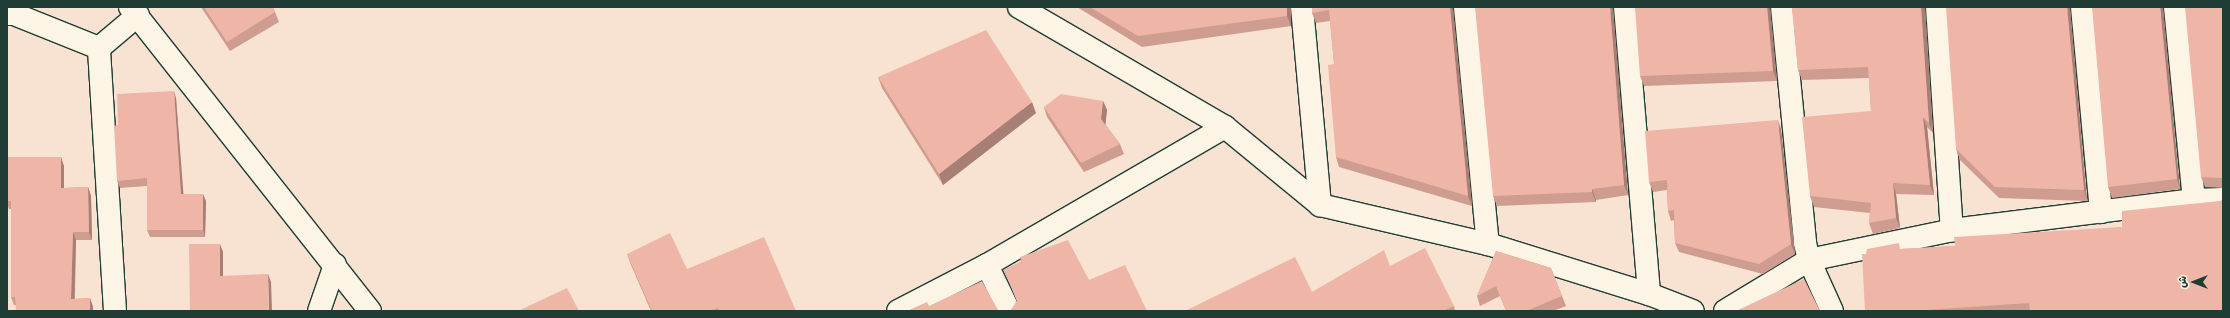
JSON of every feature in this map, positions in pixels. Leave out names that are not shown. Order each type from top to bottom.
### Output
[{"type":"street","points":[[1019,7],[1225,127],[1320,206],[1488,244],[1649,294],[1692,311]]},
{"type":"street","points":[[1302,7],[1320,206]]},
{"type":"street","points":[[1465,7],[1488,244]]},
{"type":"street","points":[[1625,7],[1649,294]]},
{"type":"street","points":[[1782,7],[1809,260],[1832,311]]},
{"type":"street","points":[[1937,7],[1952,230]]},
{"type":"street","points":[[2082,7],[2101,212]]},
{"type":"street","points":[[2175,7],[2194,200]]},
{"type":"street","points":[[115,311],[99,48],[134,11],[370,311]]},
{"type":"street","points":[[7,14],[14,14],[99,48]]},
{"type":"street","points":[[898,311],[987,265],[1225,127]]},
{"type":"street","points":[[1725,311],[1809,260],[1952,230],[2194,200],[2223,199]]},
{"type":"street","points":[[319,311],[335,265]]},
{"type":"street","points":[[987,265],[1009,311]]},
{"type":"building","points":[[204,7],[273,7],[275,12],[227,42]]},
{"type":"building","points":[[1090,7],[1287,7],[1287,16],[1138,36]]},
{"type":"building","points":[[1312,7],[1450,7],[1468,196],[1336,157],[1328,65],[1334,64],[1329,10],[1312,13]]},
{"type":"building","points":[[1475,7],[1610,7],[1624,185],[1592,189],[1592,192],[1493,196]]},
{"type":"building","points":[[1635,7],[1767,7],[1773,71],[1640,76]]},
{"type":"building","points":[[1792,7],[1921,7],[1929,123],[1923,117],[1930,185],[1893,183],[1896,218],[1869,223],[1871,203],[1810,196],[1802,117],[1871,111],[1868,67],[1798,70]]},
{"type":"building","points":[[1946,7],[2067,7],[2084,190],[1995,187],[1956,149]]},
{"type":"building","points":[[2092,7],[2160,7],[2177,179],[2108,187]]},
{"type":"building","points":[[2185,7],[2223,7],[2223,178],[2201,177]]},
{"type":"building","points":[[986,30],[1032,102],[939,174],[878,77]]},
{"type":"building","points":[[174,91],[181,194],[203,194],[203,230],[147,230],[147,178],[117,181],[114,126],[118,125],[117,94]]},
{"type":"building","points":[[1061,94],[1103,101],[1101,119],[1120,144],[1081,163],[1044,107]]},
{"type":"building","points":[[1778,120],[1791,244],[1759,264],[1675,243],[1674,210],[1668,211],[1667,180],[1649,182],[1645,131]]},
{"type":"building","points":[[7,157],[61,157],[61,188],[88,187],[89,232],[73,232],[71,299],[90,298],[90,311],[16,311],[15,297],[11,297],[11,201],[7,201]]},
{"type":"building","points":[[2223,199],[2223,311],[2030,311],[2029,303],[1912,311],[1865,311],[1862,254],[1866,254],[1867,249],[1899,243],[1900,249],[1955,246],[1954,237],[2122,227],[2122,211],[2220,201]]},
{"type":"building","points":[[670,233],[687,269],[764,237],[796,311],[719,311],[718,308],[709,311],[652,311],[627,254]]},
{"type":"building","points":[[1068,240],[1089,280],[1125,265],[1147,311],[1010,311],[1017,301],[1004,270],[1022,261],[1020,257]]},
{"type":"building","points":[[189,244],[220,244],[220,276],[268,274],[269,311],[190,311]]},
{"type":"building","points":[[1425,248],[1454,306],[1443,311],[1185,311],[1295,257],[1312,292],[1384,250],[1390,266]]},
{"type":"building","points":[[1496,251],[1551,268],[1562,296],[1526,311],[1506,311],[1496,286],[1477,296]]},
{"type":"building","points":[[1804,279],[1820,311],[1736,311]]},
{"type":"building","points":[[982,281],[998,310],[1005,311],[907,311],[927,302],[929,306]]},
{"type":"building","points":[[567,288],[579,311],[518,311]]}]
